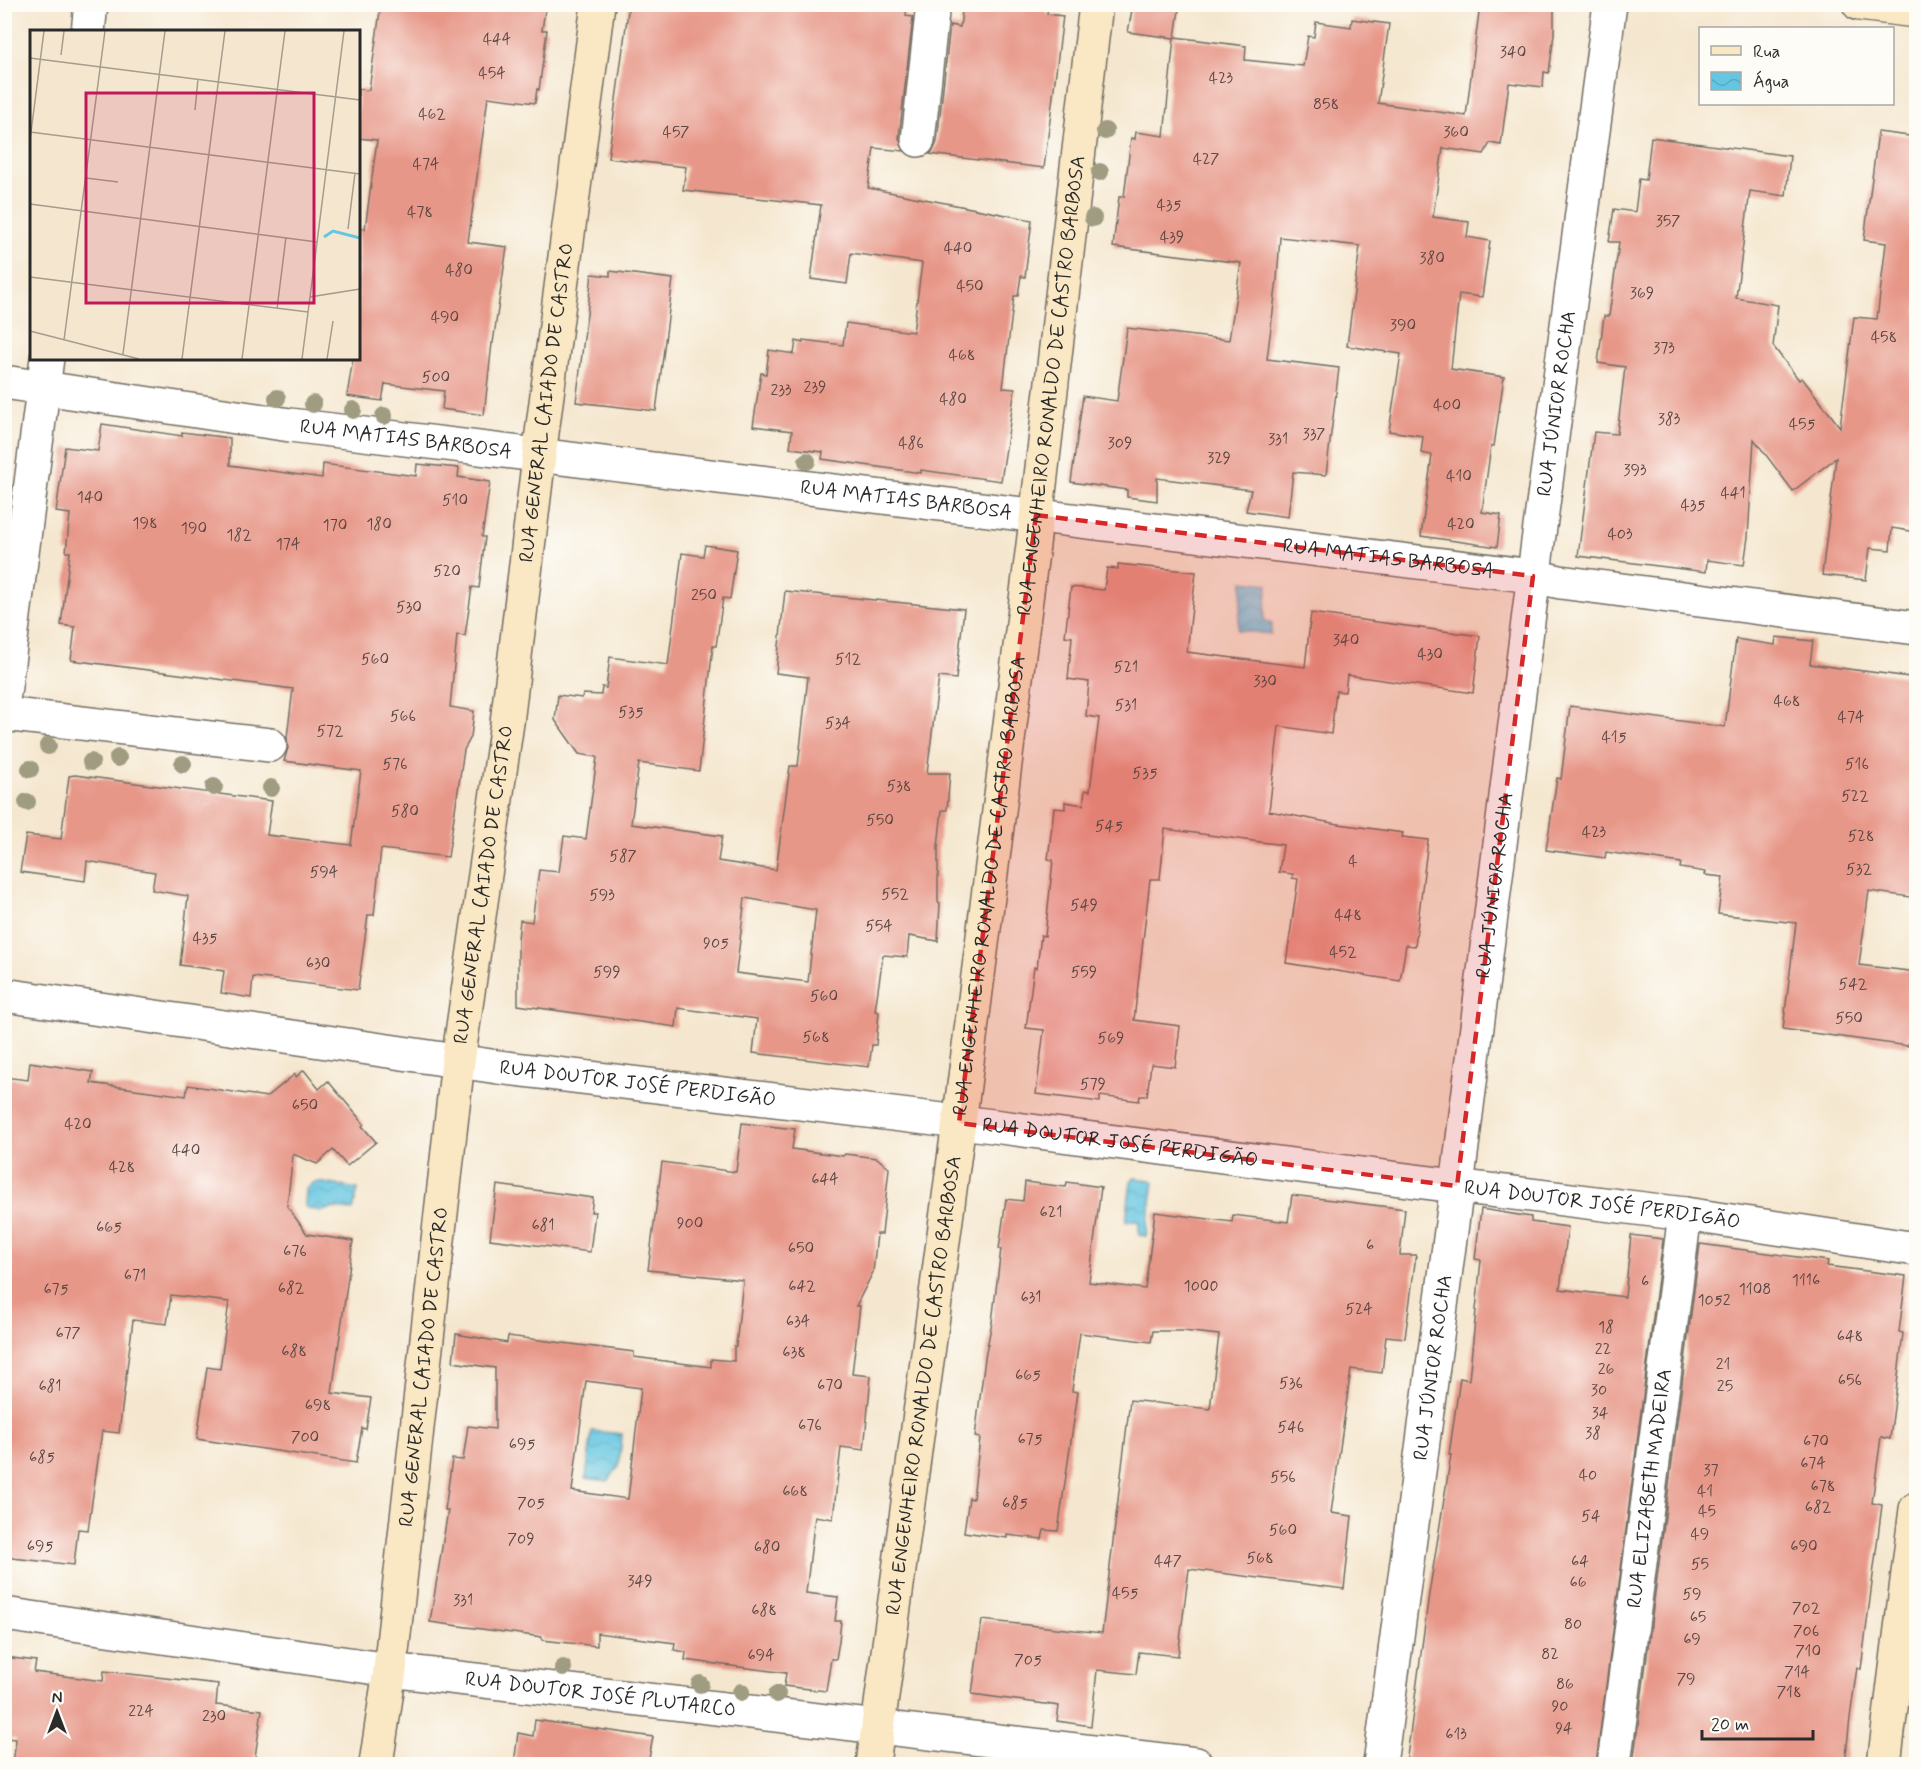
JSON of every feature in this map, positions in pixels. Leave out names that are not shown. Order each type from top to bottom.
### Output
[{"type":"street","points":[[88,30],[91,4]]},
{"type":"street","name":"RUA GENERAL CAIADO DE CASTRO","points":[[376,1764],[390,1670],[458,1060],[507,723],[598,4]]},
{"type":"street","points":[[918,140],[933,4]]},
{"type":"street","name":"RUA ENGENHEIRO RONALDO DE CASTRO BARBOSA","points":[[873,1764],[959,1123],[1036,515],[1096,4]]},
{"type":"street","name":"RUA JÚNIOR ROCHA","points":[[1380,1764],[1457,1186],[1533,576],[1610,4]]},
{"type":"street","points":[[1859,4],[1917,10]]},
{"type":"street","points":[[4,694],[45,373]]},
{"type":"street","name":"RUA MATIAS BARBOSA","points":[[4,382],[45,373],[290,425],[1533,576],[1560,582],[1917,628]]},
{"type":"street","points":[[4,714],[270,745]]},
{"type":"street","name":"RUA DOUTOR JOSÉ PERDIGÃO","points":[[4,995],[510,1069],[1685,1214],[1917,1249]]},
{"type":"street","name":"RUA ELIZABETH MADEIRA","points":[[1614,1764],[1685,1214]]},
{"type":"street","points":[[1884,1764],[1903,1717],[1917,1509]]},
{"type":"street","name":"RUA DOUTOR JOSÉ PLUTARCO","points":[[4,1614],[390,1670],[1196,1764]]},
{"type":"highlighted area","points":[[1036,515],[1533,576],[1457,1186],[959,1123]]},
{"type":"water","points":[[1243,581],[1268,584],[1264,620],[1272,624],[1271,634],[1238,630]]},
{"type":"water","points":[[1134,1178],[1154,1182],[1146,1236],[1139,1235],[1139,1222],[1133,1220],[1126,1222],[1131,1181]]},
{"type":"water","points":[[318,1182],[358,1189],[353,1210],[332,1208],[320,1212],[308,1209],[305,1206],[306,1189]]},
{"type":"water","points":[[592,1431],[622,1434],[619,1466],[608,1481],[586,1478]]},
{"type":"building","points":[[381,4],[546,4],[542,30],[547,30],[539,90],[537,89],[535,103],[488,97],[468,242],[507,247],[492,343],[484,415],[442,409],[444,391],[385,384],[382,401],[347,396],[353,360],[360,360],[360,228],[365,229],[377,140],[360,138],[360,89],[369,90]]},
{"type":"building","points":[[629,4],[907,4],[906,16],[913,17],[899,138],[904,151],[874,148],[868,188],[1032,220],[1025,277],[1021,276],[1018,296],[1014,296],[1003,388],[1015,389],[1001,481],[921,470],[921,473],[822,459],[823,452],[790,448],[792,431],[753,426],[761,373],[766,374],[769,350],[794,354],[796,341],[803,343],[803,340],[843,345],[846,323],[913,332],[922,263],[851,253],[847,284],[811,279],[821,205],[683,190],[686,167],[608,158]]},
{"type":"building","points":[[963,4],[1048,4],[1047,14],[1063,16],[1044,168],[929,154],[937,142],[950,25],[960,27]]},
{"type":"building","points":[[1133,4],[1180,4],[1175,37],[1246,46],[1245,60],[1303,66],[1308,36],[1314,37],[1316,22],[1351,27],[1352,19],[1389,24],[1378,103],[1466,116],[1480,4],[1528,4],[1554,8],[1554,34],[1549,73],[1544,72],[1543,87],[1509,83],[1501,145],[1490,143],[1484,154],[1443,148],[1433,217],[1469,222],[1467,237],[1490,241],[1482,297],[1459,294],[1451,369],[1504,377],[1482,512],[1501,515],[1497,547],[1421,536],[1432,455],[1421,453],[1423,436],[1389,431],[1401,354],[1347,346],[1360,246],[1280,237],[1267,359],[1339,368],[1326,475],[1293,472],[1288,517],[1246,511],[1251,490],[1157,478],[1157,501],[1127,497],[1127,490],[1071,482],[1083,396],[1117,401],[1127,328],[1229,340],[1241,263],[1113,247],[1119,197],[1124,197],[1131,138],[1135,139],[1136,132],[1164,136],[1174,38],[1128,32]]},
{"type":"building","points":[[1878,132],[1917,137],[1917,532],[1892,528],[1890,550],[1870,548],[1866,580],[1822,575],[1836,458],[1793,491],[1754,439],[1744,565],[1707,560],[1706,572],[1578,556],[1594,432],[1617,434],[1625,367],[1598,363],[1604,316],[1609,316],[1619,242],[1609,242],[1614,209],[1635,212],[1639,179],[1646,180],[1651,137],[1790,156],[1786,196],[1750,191],[1736,298],[1778,305],[1773,346],[1799,380],[1802,378],[1840,427],[1854,317],[1877,319],[1886,243],[1864,240]]},
{"type":"building","points":[[610,271],[673,279],[656,411],[576,402],[592,274],[610,276]]},
{"type":"building","points":[[102,424],[182,436],[182,432],[230,438],[230,465],[322,478],[323,464],[416,476],[417,464],[459,468],[458,477],[490,482],[482,537],[485,537],[479,588],[472,587],[465,636],[457,635],[450,707],[474,711],[471,737],[464,750],[448,857],[381,849],[374,915],[368,915],[358,990],[253,977],[251,998],[221,993],[224,971],[180,965],[188,896],[152,890],[155,872],[87,861],[85,881],[20,872],[26,835],[61,839],[69,776],[75,775],[272,801],[267,835],[351,845],[361,771],[284,761],[288,748],[287,737],[293,689],[71,660],[75,627],[61,625],[70,552],[66,552],[70,514],[56,512],[65,447],[98,451]]},
{"type":"building","points":[[705,545],[737,550],[730,599],[723,598],[716,646],[713,646],[699,771],[639,763],[631,824],[722,836],[718,861],[776,870],[790,766],[798,766],[808,677],[776,673],[785,591],[964,609],[956,679],[939,677],[927,773],[950,773],[947,810],[942,810],[938,847],[938,902],[940,903],[938,941],[909,936],[907,957],[883,955],[875,1011],[879,1012],[876,1045],[872,1045],[869,1067],[753,1053],[757,1019],[678,1008],[676,1027],[518,1005],[520,920],[532,922],[539,870],[559,872],[564,836],[586,839],[597,757],[579,754],[555,720],[558,695],[582,698],[583,694],[601,695],[602,687],[606,688],[610,657],[668,665],[682,553],[703,556]],"holes":[[[745,898],[816,910],[808,982],[736,973]]]},
{"type":"building","points":[[1118,564],[1196,572],[1187,652],[1305,667],[1311,613],[1480,636],[1473,693],[1347,675],[1345,692],[1336,691],[1331,734],[1279,726],[1269,811],[1403,833],[1402,837],[1428,840],[1415,946],[1406,945],[1400,981],[1286,963],[1298,879],[1292,878],[1293,874],[1279,872],[1283,845],[1165,829],[1160,879],[1150,879],[1134,1020],[1180,1026],[1175,1067],[1151,1064],[1147,1096],[1140,1096],[1139,1101],[1100,1096],[1100,1102],[1036,1094],[1044,1030],[1026,1028],[1034,967],[1037,968],[1041,935],[1045,936],[1053,860],[1048,859],[1054,808],[1065,809],[1065,802],[1083,805],[1085,790],[1090,791],[1099,718],[1086,716],[1089,682],[1068,679],[1072,637],[1065,636],[1071,587],[1104,590],[1107,568],[1118,569]]},
{"type":"building","points":[[1776,637],[1813,641],[1810,664],[1917,678],[1917,898],[1869,891],[1859,965],[1917,972],[1917,997],[1908,1046],[1783,1029],[1796,923],[1718,914],[1723,877],[1680,868],[1681,863],[1606,852],[1605,858],[1546,850],[1557,778],[1561,779],[1570,706],[1725,727],[1736,639],[1775,645]]},
{"type":"building","points":[[30,1062],[93,1072],[91,1083],[186,1096],[188,1085],[267,1097],[295,1074],[296,1077],[304,1070],[319,1089],[328,1081],[364,1124],[362,1126],[376,1142],[347,1166],[333,1150],[317,1164],[293,1154],[287,1206],[307,1234],[353,1241],[332,1393],[371,1398],[366,1429],[362,1428],[356,1463],[197,1439],[207,1367],[220,1369],[229,1302],[171,1295],[167,1324],[133,1320],[119,1433],[102,1431],[88,1530],[78,1529],[74,1565],[4,1557],[4,1077],[28,1080]]},
{"type":"building","points":[[742,1123],[795,1129],[792,1149],[877,1158],[889,1168],[882,1234],[877,1234],[873,1272],[856,1306],[860,1306],[852,1374],[871,1376],[864,1450],[841,1447],[833,1519],[815,1516],[806,1593],[838,1597],[835,1621],[841,1621],[836,1659],[831,1659],[826,1691],[784,1686],[786,1673],[685,1660],[686,1652],[674,1650],[675,1643],[597,1633],[597,1646],[542,1640],[542,1637],[430,1622],[448,1510],[445,1510],[452,1459],[463,1460],[468,1426],[495,1429],[495,1368],[453,1362],[456,1334],[507,1343],[508,1336],[634,1352],[634,1357],[711,1367],[711,1359],[734,1361],[743,1280],[648,1270],[662,1162],[736,1172]],"holes":[[[586,1381],[641,1388],[628,1499],[572,1491]]]},
{"type":"building","points":[[1025,1182],[1066,1187],[1067,1182],[1101,1187],[1089,1282],[1145,1289],[1155,1212],[1232,1222],[1233,1215],[1288,1222],[1292,1195],[1405,1209],[1400,1255],[1416,1255],[1405,1338],[1386,1336],[1382,1373],[1351,1369],[1331,1513],[1352,1516],[1344,1589],[1189,1569],[1178,1656],[1139,1652],[1136,1674],[1097,1670],[1091,1726],[1057,1721],[1059,1706],[972,1694],[982,1620],[1102,1633],[1130,1400],[1210,1409],[1219,1335],[1183,1331],[1153,1331],[1151,1342],[1080,1333],[1072,1391],[1078,1392],[1058,1531],[1044,1530],[1042,1539],[1007,1535],[1007,1538],[964,1532],[969,1498],[973,1499],[980,1438],[975,1437],[992,1322],[1006,1199],[1023,1201]]},
{"type":"building","points":[[497,1185],[593,1198],[591,1212],[595,1212],[590,1252],[490,1239]]},
{"type":"building","points":[[1481,1209],[1531,1217],[1531,1222],[1568,1227],[1560,1289],[1625,1297],[1631,1235],[1663,1239],[1596,1764],[1406,1764],[1460,1378],[1469,1380],[1481,1260],[1475,1259]]},
{"type":"building","points":[[1700,1244],[1828,1261],[1827,1266],[1906,1276],[1899,1332],[1903,1333],[1890,1439],[1881,1437],[1872,1503],[1882,1505],[1861,1669],[1857,1667],[1845,1764],[1633,1764]]},
{"type":"building","points":[[4,1657],[36,1661],[34,1672],[103,1681],[104,1671],[218,1684],[216,1705],[262,1710],[254,1764],[13,1764],[16,1739],[4,1738]]},
{"type":"building","points":[[535,1720],[653,1737],[648,1764],[514,1764],[518,1733],[533,1736]]}]
